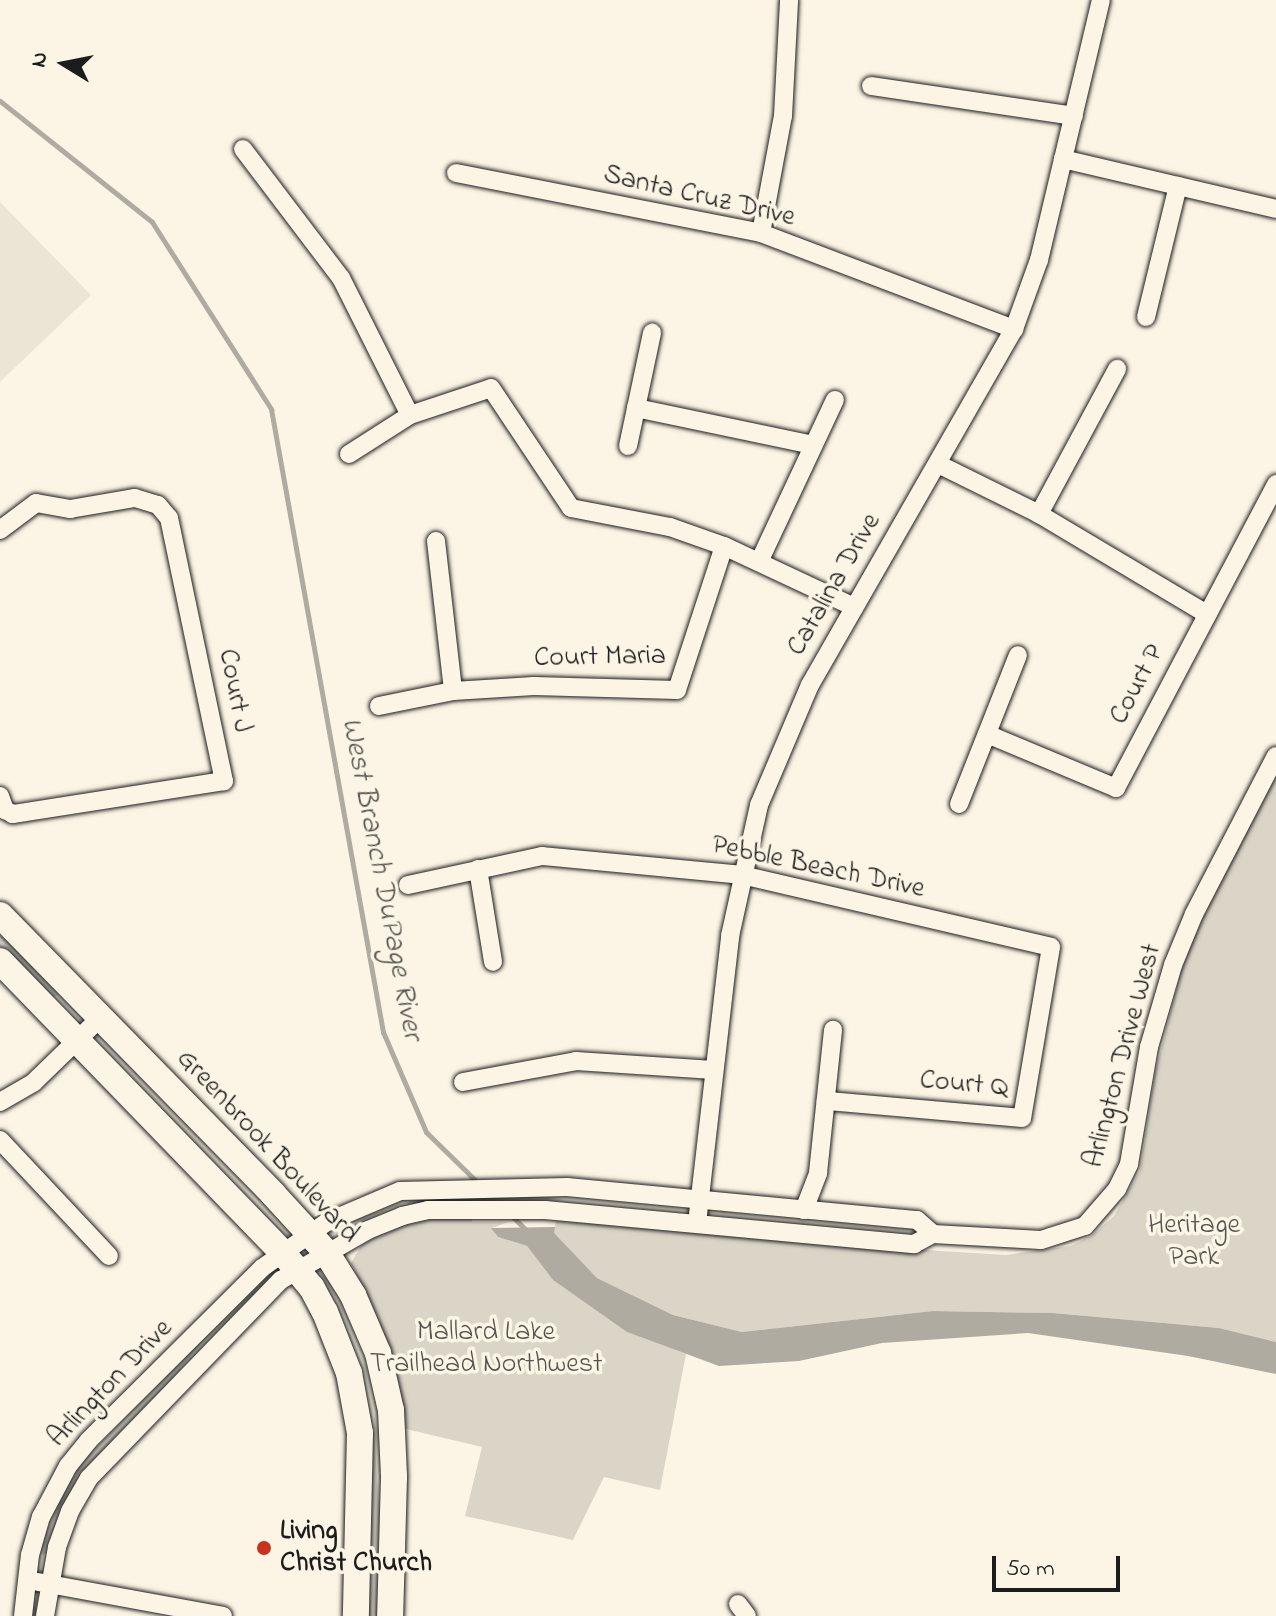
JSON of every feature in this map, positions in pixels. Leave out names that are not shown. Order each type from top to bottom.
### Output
[{"type":"main road","name":"Greenbrook Boulevard","points":[[0,915],[318,1243],[366,1322],[388,1391],[394,1465],[390,1616]]},
{"type":"main road","points":[[0,961],[312,1288],[340,1344],[356,1399],[361,1464],[356,1616]]},
{"type":"street","points":[[761,233],[783,116],[789,0]]},
{"type":"street","name":"Catalina Drive","points":[[697,1223],[730,936],[759,805],[782,744],[810,685],[1014,329],[1039,260],[1101,0]]},
{"type":"street","points":[[871,86],[1074,116]]},
{"type":"street","points":[[243,149],[341,278],[410,415]]},
{"type":"street","points":[[1063,159],[1276,209]]},
{"type":"street","name":"Santa Cruz Drive","points":[[456,173],[761,233],[1014,329]]},
{"type":"street","points":[[1146,317],[1178,186]]},
{"type":"street","points":[[628,446],[652,333]]},
{"type":"street","points":[[1039,514],[1117,369]]},
{"type":"street","points":[[349,454],[410,415],[491,388],[571,508],[670,527],[724,546],[854,607]]},
{"type":"street","points":[[759,562],[835,400]]},
{"type":"street","points":[[636,408],[813,445]]},
{"type":"street","points":[[938,464],[1039,514],[1207,614]]},
{"type":"street","name":"Court P","points":[[987,734],[1116,788],[1276,484]]},
{"type":"street","name":"Court J","points":[[0,530],[36,503],[70,509],[135,498],[158,505],[169,518],[224,781],[13,814],[5,810],[0,796]]},
{"type":"street","points":[[436,541],[453,691]]},
{"type":"street","name":"Court Maria","points":[[379,706],[453,691],[534,686],[677,690],[724,546]]},
{"type":"street","points":[[959,804],[1018,655]]},
{"type":"street","name":"Arlington Drive West","points":[[318,1243],[428,1210],[545,1210],[914,1244],[933,1234],[1041,1240],[1085,1226],[1117,1189],[1129,1164],[1149,1047],[1173,965],[1194,914],[1276,756]]},
{"type":"street","name":"Pebble Beach Drive","points":[[408,885],[542,856],[742,875],[1051,947]]},
{"type":"street","points":[[478,869],[493,962]]},
{"type":"street","name":"Court Q","points":[[826,1101],[1022,1118],[1051,947]]},
{"type":"street","points":[[0,1102],[34,1082],[101,1017]]},
{"type":"street","points":[[804,1210],[818,1173],[833,1030]]},
{"type":"street","points":[[463,1082],[576,1061],[714,1070]]},
{"type":"street","points":[[0,1140],[109,1256]]},
{"type":"street","name":"Arlington Drive West","points":[[318,1243],[327,1222],[400,1191],[445,1188],[567,1187],[917,1220],[933,1234]]},
{"type":"street","name":"Arlington Drive","points":[[23,1616],[27,1580],[41,1517],[53,1492],[82,1449],[262,1268],[290,1262],[318,1243]]},
{"type":"street","name":"Arlington Drive","points":[[45,1616],[57,1547],[70,1511],[89,1478],[281,1280],[290,1262]]},
{"type":"street","points":[[27,1580],[223,1616]]},
{"type":"shaded area","points":[[0,202],[91,295],[0,382]]},
{"type":"shaded area","points":[[555,1227],[554,1233],[597,1278],[673,1315],[742,1332],[933,1311],[1053,1313],[1219,1328],[1276,1342],[1276,1374],[1188,1356],[1028,1333],[882,1343],[799,1361],[719,1366],[627,1332],[553,1280],[527,1246],[498,1237],[491,1228]]},
{"type":"green space","name":"Heritage Park","points":[[1276,775],[1276,1342],[1219,1328],[1053,1313],[933,1311],[742,1332],[673,1315],[597,1278],[553,1233],[558,1214],[797,1242],[1006,1255],[1070,1246],[1091,1236],[1114,1216],[1140,1171],[1155,1074],[1184,960],[1221,877]]},
{"type":"green space","points":[[0,931],[61,992],[52,999],[0,947]]},
{"type":"green space","name":"Mallard Lake Trailhead Northwest","points":[[472,1216],[472,1222],[508,1222],[492,1228],[498,1237],[527,1246],[553,1280],[628,1332],[686,1354],[660,1490],[604,1477],[573,1540],[465,1516],[482,1447],[406,1429],[380,1322],[351,1263],[362,1244],[391,1229],[424,1219]]},
{"type":"green space","points":[[205,1338],[168,1385],[83,1473],[48,1553],[42,1555],[40,1548],[57,1504],[81,1463]]},
{"type":"green space","points":[[371,1433],[374,1433],[381,1535],[379,1616],[368,1616]]},
{"type":"waterway","name":"West Branch DuPage River","points":[[0,101],[152,222],[271,409],[383,1032],[426,1132],[478,1183]]},
{"type":"waterway","name":"West Branch DuPage River","points":[[511,1215],[527,1231]]},
{"type":"place","name":"Living Christ Church","points":[[264,1548]]}]
